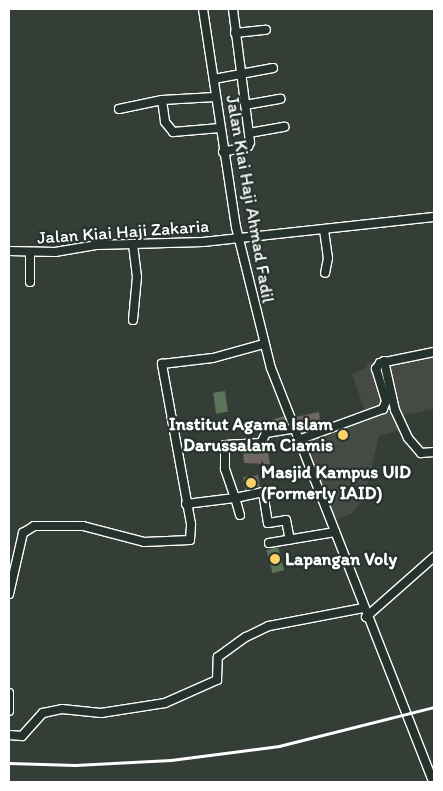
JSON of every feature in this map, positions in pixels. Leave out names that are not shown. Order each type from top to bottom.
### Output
[{"type":"street","name":"Jalan Kiai Haji Ahmad Fadil","points":[[203,9],[223,152],[238,238],[264,344],[366,618],[433,782]]},
{"type":"street","points":[[223,152],[248,146],[249,133],[233,9]]},
{"type":"street","points":[[235,33],[266,30]]},
{"type":"street","points":[[214,79],[273,68]]},
{"type":"street","points":[[118,109],[162,100],[215,97]]},
{"type":"street","points":[[245,105],[280,99]]},
{"type":"street","points":[[162,100],[165,122],[170,131],[220,128]]},
{"type":"street","points":[[249,133],[284,127]]},
{"type":"street","name":"Jalan Kiai Haji Zakaria","points":[[9,250],[30,252],[238,238],[434,218]]},
{"type":"street","points":[[324,230],[328,253],[325,273]]},
{"type":"street","points":[[133,244],[137,277],[133,320]]},
{"type":"street","points":[[30,252],[30,282]]},
{"type":"street","points":[[9,594],[27,528],[74,525],[144,542],[190,540],[191,524],[162,364],[213,358],[264,344]]},
{"type":"street","points":[[300,439],[383,409],[386,401],[376,369],[384,361],[434,352]]},
{"type":"street","points":[[384,361],[395,410],[408,438],[421,453],[434,452]]},
{"type":"street","points":[[240,515],[225,469],[225,445],[262,442],[266,433],[296,428]]},
{"type":"street","points":[[186,504],[235,498],[263,492],[268,523],[286,520],[290,540]]},
{"type":"street","points":[[269,543],[335,532]]},
{"type":"street","points":[[366,618],[434,558]]},
{"type":"street","points":[[9,735],[22,736],[43,713],[62,708],[101,714],[165,703],[216,680],[218,658],[246,637],[269,626],[363,608]]},
{"type":"street","points":[[9,693],[9,711]]},
{"type":"shaded area","name":"Institut Agama Islam Darussalam Ciamis","points":[[422,350],[434,350],[434,409],[404,415],[407,428],[379,436],[364,499],[351,514],[335,520],[303,434],[366,414],[352,374],[367,368],[366,363]]},
{"type":"green space","points":[[225,391],[228,412],[216,413],[213,393]]},
{"type":"green space","name":"Lapangan Voly","points":[[278,547],[284,570],[273,573],[266,550]]},
{"type":"building","points":[[319,412],[321,426],[302,433],[296,417]]},
{"type":"building","points":[[284,416],[287,424],[261,431],[254,421],[260,419],[261,423]]},
{"type":"building","points":[[252,449],[253,454],[268,452],[270,464],[244,463],[243,450]]},
{"type":"building","name":"Masjid Kampus UID (Formerly IAID)","points":[[258,475],[260,487],[245,489],[243,477]]},
{"type":"railway","points":[[9,763],[75,765],[171,760],[279,746],[434,707]]},
{"type":"place","name":"Institut Agama Islam Darussalam Ciamis","points":[[343,435]]},
{"type":"place","name":"Masjid Kampus UID (Formerly IAID)","points":[[251,483]]},
{"type":"place","name":"Lapangan Voly","points":[[275,559]]}]
